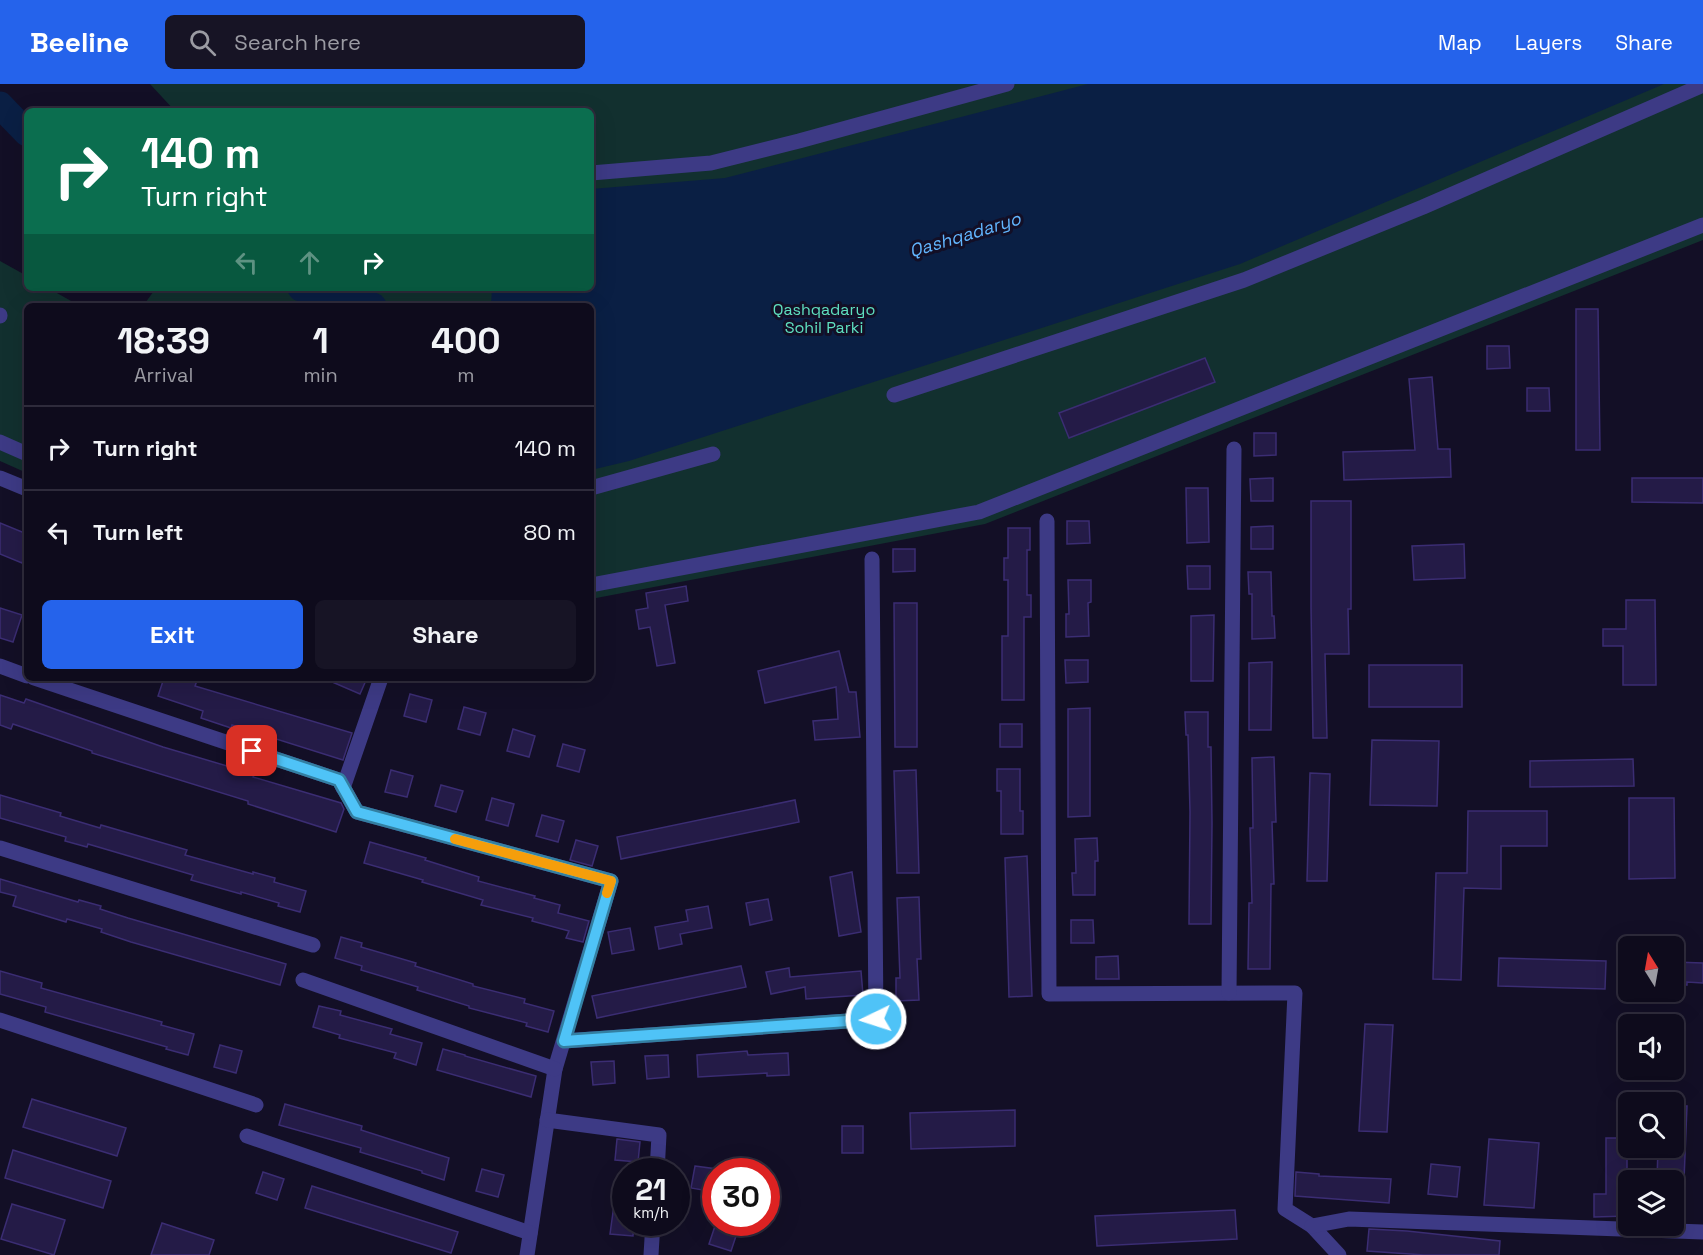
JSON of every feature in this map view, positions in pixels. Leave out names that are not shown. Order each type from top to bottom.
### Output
[{"type":"street","points":[[594,173],[711,163],[1007,84]]},
{"type":"street","points":[[894,395],[1244,280],[1424,207],[1703,85]]},
{"type":"street","points":[[594,584],[979,512],[1703,225]]},
{"type":"street","points":[[0,442],[24,453]]},
{"type":"street","points":[[1229,993],[1234,449]]},
{"type":"street","points":[[594,487],[713,453]]},
{"type":"street","points":[[0,478],[24,488]]},
{"type":"street","points":[[1047,521],[1049,994],[1295,993],[1285,1209],[1312,1226],[1339,1255]]},
{"type":"street","points":[[564,1041],[876,1019],[872,559]]},
{"type":"street","points":[[0,666],[24,674]]},
{"type":"street","points":[[43,681],[339,780],[357,812],[611,881],[555,1070],[527,1255]]},
{"type":"street","points":[[343,788],[380,681]]},
{"type":"street","points":[[0,848],[313,945]]},
{"type":"street","points":[[303,980],[555,1070]]},
{"type":"street","points":[[0,1020],[256,1105]]},
{"type":"street","points":[[547,1120],[659,1135],[658,1158]]},
{"type":"street","points":[[248,1136],[530,1233]]},
{"type":"street","points":[[1312,1226],[1349,1219],[1703,1232]]},
{"type":"street","points":[[651,1255],[652,1236]]},
{"type":"green space","name":"Qashqadaryo Sohil Parki","points":[[150,84],[1703,84],[1703,240],[985,524],[594,598],[594,303],[145,303],[154,291],[594,291],[594,108],[172,108]]},
{"type":"green space","points":[[0,261],[24,274],[24,291],[53,291],[75,303],[24,303],[24,472],[0,461]]},
{"type":"water","points":[[1088,84],[1664,84],[1240,264],[629,461],[594,469],[594,303],[491,303],[492,291],[594,291],[594,189],[725,178]]},
{"type":"building","points":[[1576,309],[1598,309],[1600,450],[1576,450]]},
{"type":"building","points":[[1487,346],[1509,346],[1510,368],[1487,369]]},
{"type":"building","points":[[1205,358],[1215,382],[1069,438],[1059,413]]},
{"type":"building","points":[[1432,377],[1438,449],[1450,449],[1451,477],[1344,480],[1343,452],[1415,450],[1409,379]]},
{"type":"building","points":[[1527,388],[1549,388],[1550,411],[1527,411]]},
{"type":"building","points":[[1254,433],[1276,433],[1276,455],[1254,456]]},
{"type":"building","points":[[1273,478],[1273,501],[1251,501],[1250,479]]},
{"type":"building","points":[[1632,478],[1703,478],[1703,503],[1632,502]]},
{"type":"building","points":[[1186,488],[1208,488],[1209,542],[1187,543]]},
{"type":"building","points":[[1311,501],[1351,501],[1349,654],[1325,654],[1327,738],[1313,738]]},
{"type":"building","points":[[1067,521],[1089,521],[1090,543],[1067,544]]},
{"type":"building","points":[[0,523],[24,533],[22,563],[0,554]]},
{"type":"building","points":[[1273,526],[1273,549],[1251,549],[1251,527]]},
{"type":"building","points":[[1008,528],[1030,528],[1030,550],[1027,550],[1027,595],[1031,595],[1031,617],[1024,617],[1024,700],[1002,700],[1002,636],[1008,636],[1008,580],[1004,580],[1004,558],[1008,558]]},
{"type":"building","points":[[1464,544],[1465,578],[1414,580],[1412,546]]},
{"type":"building","points":[[893,549],[915,549],[915,571],[893,572]]},
{"type":"building","points":[[1187,566],[1210,566],[1210,589],[1188,589]]},
{"type":"building","points":[[1248,572],[1271,572],[1275,638],[1252,639],[1252,594],[1249,594]]},
{"type":"building","points":[[1068,580],[1091,580],[1091,602],[1088,603],[1089,636],[1066,637],[1066,614],[1069,614]]},
{"type":"building","points":[[686,586],[688,601],[665,605],[675,663],[657,666],[650,627],[639,629],[636,610],[648,608],[646,593]]},
{"type":"building","points":[[1626,600],[1655,600],[1656,685],[1623,685],[1623,646],[1603,646],[1603,629],[1626,629]]},
{"type":"building","points":[[894,603],[917,603],[917,747],[895,747]]},
{"type":"building","points":[[0,608],[22,615],[13,642],[0,638]]},
{"type":"building","points":[[1214,615],[1213,681],[1191,681],[1191,616]]},
{"type":"building","points":[[839,651],[849,692],[856,692],[860,737],[815,740],[813,721],[838,719],[836,687],[765,703],[758,671]]},
{"type":"building","points":[[1065,660],[1088,660],[1088,682],[1066,683]]},
{"type":"building","points":[[1272,662],[1271,730],[1249,730],[1249,663]]},
{"type":"building","points":[[1369,665],[1462,665],[1462,707],[1369,707]]},
{"type":"building","points":[[163,681],[197,681],[195,686],[352,733],[343,760],[232,725],[231,728],[201,718],[203,711],[158,696]]},
{"type":"building","points":[[330,681],[366,681],[360,694]]},
{"type":"building","points":[[410,694],[432,700],[426,722],[404,716]]},
{"type":"building","points":[[0,695],[24,703],[26,699],[163,747],[254,774],[253,777],[341,803],[344,809],[336,832],[248,804],[248,801],[92,753],[92,751],[13,724],[11,729],[0,725]]},
{"type":"building","points":[[464,707],[486,713],[480,735],[458,729]]},
{"type":"building","points":[[1090,708],[1090,816],[1068,817],[1068,709]]},
{"type":"building","points":[[1185,712],[1208,712],[1208,747],[1211,747],[1211,924],[1189,924],[1190,812],[1188,735],[1186,735]]},
{"type":"building","points":[[1000,724],[1022,724],[1022,747],[1000,747]]},
{"type":"building","points":[[513,729],[535,736],[529,757],[507,751]]},
{"type":"building","points":[[1372,740],[1439,741],[1437,806],[1370,805]]},
{"type":"building","points":[[563,744],[585,750],[579,772],[557,766]]},
{"type":"building","points":[[1274,757],[1276,822],[1272,822],[1274,884],[1271,884],[1270,969],[1248,969],[1249,903],[1252,903],[1250,828],[1253,828],[1252,758]]},
{"type":"building","points":[[1633,759],[1634,786],[1530,787],[1530,761]]},
{"type":"building","points":[[997,769],[1020,769],[1020,811],[1023,811],[1023,834],[1001,834],[1001,791],[997,791]]},
{"type":"building","points":[[391,770],[413,776],[407,797],[385,792]]},
{"type":"building","points":[[916,770],[919,873],[897,873],[894,771]]},
{"type":"building","points":[[1310,773],[1330,774],[1327,881],[1307,881]]},
{"type":"building","points":[[441,785],[463,791],[456,812],[435,806]]},
{"type":"building","points":[[0,795],[61,813],[60,816],[100,828],[101,825],[187,850],[185,855],[275,878],[274,882],[306,891],[300,912],[278,906],[279,903],[191,880],[193,875],[88,844],[87,847],[65,841],[66,837],[0,818]]},
{"type":"building","points":[[492,798],[514,804],[508,826],[486,820]]},
{"type":"building","points":[[1629,798],[1674,798],[1675,878],[1629,879]]},
{"type":"building","points":[[795,800],[799,822],[621,859],[617,837]]},
{"type":"building","points":[[1468,811],[1547,811],[1547,846],[1501,846],[1501,889],[1464,888],[1461,980],[1433,979],[1436,873],[1467,873]]},
{"type":"building","points":[[542,815],[564,821],[558,842],[536,836]]},
{"type":"building","points":[[1097,838],[1098,861],[1095,861],[1095,895],[1073,895],[1072,873],[1076,873],[1075,839]]},
{"type":"building","points":[[576,840],[598,846],[592,866],[570,860]]},
{"type":"building","points":[[370,842],[426,858],[425,860],[479,877],[478,881],[560,905],[558,913],[589,921],[583,942],[566,938],[569,931],[532,921],[533,918],[481,905],[483,900],[364,863]]},
{"type":"building","points":[[1027,856],[1032,996],[1009,997],[1005,858]]},
{"type":"building","points":[[852,872],[861,932],[839,936],[830,877]]},
{"type":"building","points":[[0,879],[78,902],[79,900],[101,906],[100,909],[128,918],[286,964],[280,985],[131,942],[101,932],[102,929],[67,919],[66,922],[13,906],[16,896],[0,892]]},
{"type":"building","points":[[919,897],[921,959],[917,959],[919,1000],[896,1001],[896,978],[900,978],[897,898]]},
{"type":"building","points":[[768,899],[772,920],[750,925],[746,903]]},
{"type":"building","points":[[708,906],[712,928],[680,934],[682,944],[659,949],[655,927],[688,921],[686,910]]},
{"type":"building","points":[[1071,920],[1093,920],[1094,943],[1071,943]]},
{"type":"building","points":[[630,928],[634,950],[612,954],[608,932]]},
{"type":"building","points":[[341,937],[362,943],[361,947],[416,963],[415,966],[473,984],[473,986],[525,999],[524,1003],[554,1011],[548,1032],[526,1026],[527,1023],[469,1008],[469,1006],[417,990],[418,987],[361,970],[362,966],[335,958]]},
{"type":"building","points":[[1118,956],[1119,979],[1096,979],[1096,957]]},
{"type":"building","points":[[1499,958],[1606,961],[1605,989],[1498,986]]},
{"type":"building","points":[[1684,962],[1703,963],[1703,983],[1687,982],[1687,985],[1684,985]]},
{"type":"building","points":[[741,966],[746,987],[597,1018],[592,996]]},
{"type":"building","points":[[789,968],[790,977],[861,971],[863,995],[806,999],[805,987],[771,994],[766,972]]},
{"type":"building","points":[[0,971],[42,983],[41,988],[162,1022],[161,1025],[194,1034],[188,1055],[45,1012],[46,1007],[0,994]]},
{"type":"building","points":[[319,1006],[341,1011],[340,1015],[392,1029],[390,1034],[422,1043],[416,1065],[394,1058],[396,1053],[339,1038],[340,1035],[313,1027]]},
{"type":"building","points":[[1365,1024],[1393,1025],[1387,1132],[1359,1131]]},
{"type":"building","points":[[220,1045],[242,1051],[236,1073],[214,1067]]},
{"type":"building","points":[[443,1049],[536,1076],[531,1097],[437,1070]]},
{"type":"building","points":[[747,1051],[748,1055],[788,1053],[789,1075],[767,1076],[767,1073],[698,1077],[697,1055]]},
{"type":"building","points":[[668,1055],[669,1077],[647,1079],[645,1056]]},
{"type":"building","points":[[614,1061],[615,1083],[593,1085],[591,1062]]},
{"type":"building","points":[[32,1099],[126,1128],[117,1156],[23,1127]]},
{"type":"building","points":[[285,1104],[362,1126],[361,1130],[449,1158],[444,1180],[360,1152],[361,1148],[279,1125]]},
{"type":"building","points":[[1684,1106],[1687,1106],[1684,1180],[1684,1170],[1657,1170],[1658,1158],[1684,1158]]},
{"type":"building","points":[[1015,1110],[1015,1146],[911,1149],[910,1113]]},
{"type":"building","points":[[842,1126],[863,1126],[863,1153],[842,1153]]},
{"type":"building","points":[[1606,1138],[1618,1138],[1618,1158],[1627,1158],[1627,1170],[1618,1170],[1618,1216],[1594,1217],[1594,1194],[1606,1194]]},
{"type":"building","points":[[617,1139],[640,1142],[638,1158],[615,1158]]},
{"type":"building","points":[[1489,1139],[1539,1143],[1534,1208],[1484,1205]]},
{"type":"building","points":[[13,1150],[111,1181],[103,1208],[5,1178]]},
{"type":"building","points":[[1431,1164],[1460,1167],[1457,1197],[1428,1194]]},
{"type":"building","points":[[695,1166],[702,1167],[702,1190],[691,1188]]},
{"type":"building","points":[[482,1169],[504,1175],[498,1197],[476,1191]]},
{"type":"building","points":[[263,1172],[284,1179],[277,1200],[256,1193]]},
{"type":"building","points":[[1296,1172],[1319,1174],[1319,1176],[1391,1179],[1389,1203],[1295,1196]]},
{"type":"building","points":[[312,1186],[458,1232],[451,1253],[305,1208]]},
{"type":"building","points":[[12,1204],[65,1220],[54,1255],[1,1239]]},
{"type":"building","points":[[1235,1210],[1237,1239],[1097,1246],[1095,1216]]},
{"type":"building","points":[[162,1223],[214,1240],[209,1255],[151,1255]]},
{"type":"building","points":[[1369,1229],[1500,1241],[1499,1255],[1424,1255],[1367,1251]]},
{"type":"building","points":[[712,1236],[736,1236],[731,1251],[709,1244]]},
{"type":"waterway","name":"Qashqadaryo","points":[[0,105],[24,130]]},
{"type":"waterway","name":"Qashqadaryo","points":[[313,291],[361,303]]},
{"type":"slow traffic","points":[[455,839],[611,881],[607,893]]},
{"type":"route","points":[[252,751],[339,780],[357,812],[611,881],[564,1041],[876,1019]]}]
